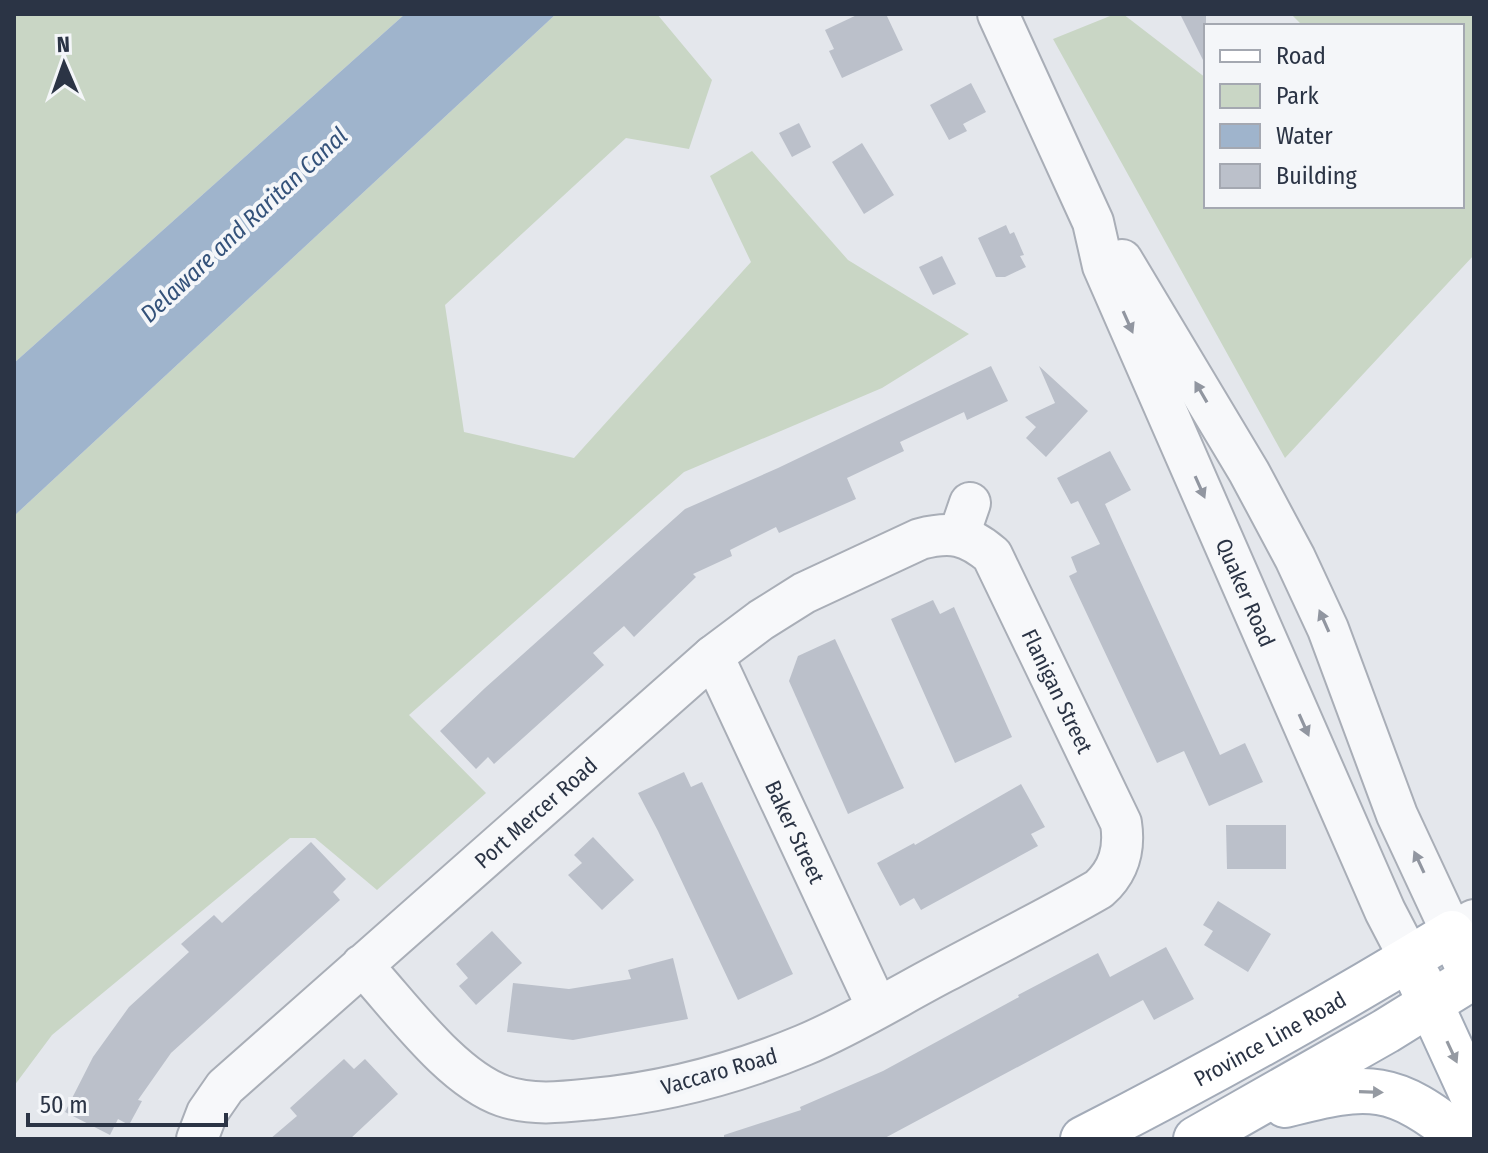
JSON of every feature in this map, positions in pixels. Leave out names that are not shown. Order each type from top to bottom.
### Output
[{"type":"main road","name":"Province Line Road","points":[[1083,1139],[1178,1090],[1463,926]]},
{"type":"main road","points":[[1196,1139],[1474,978],[1463,926]]},
{"type":"main road","points":[[1410,959],[1474,1099]]},
{"type":"main road","points":[[1240,1116],[1327,1094],[1383,1092],[1432,1113],[1463,1139]]},
{"type":"street","name":"Quaker Road","points":[[998,14],[1093,222],[1109,279],[1385,911],[1410,959]]},
{"type":"street","name":"Quaker Road","points":[[1093,222],[1116,250],[1157,315],[1249,472],[1295,558],[1328,629],[1397,815],[1463,926]]},
{"type":"street","name":"Flanigan Street","points":[[920,539],[940,534],[964,519],[977,543],[992,555],[999,568],[1121,823],[1131,858],[1092,893]]},
{"type":"street","name":"Port Mercer Road","points":[[197,1139],[207,1113],[225,1087],[713,656],[804,593],[920,539]]},
{"type":"street","name":"Baker Street","points":[[713,656],[877,1007]]},
{"type":"street","name":"Vaccaro Road","points":[[362,965],[454,1066],[477,1084],[503,1096],[530,1102],[622,1097],[695,1082],[751,1066],[807,1044],[1092,893]]},
{"type":"green space","points":[[14,14],[405,14],[14,363]]},
{"type":"green space","points":[[556,14],[657,14],[712,80],[689,149],[626,138],[445,305],[464,432],[574,458],[751,262],[710,176],[752,151],[848,260],[969,334],[882,388],[684,472],[409,715],[486,793],[377,890],[315,838],[290,838],[52,1035],[14,1086],[14,516]]},
{"type":"green space","points":[[1115,14],[1123,14],[1204,76],[1204,208],[1464,208],[1464,24],[1301,24],[1291,14],[1474,14],[1474,255],[1285,458],[1053,39]]},
{"type":"water","name":"Delaware and Raritan Canal","points":[[405,14],[556,14],[14,516],[14,363]]},
{"type":"building","points":[[859,14],[886,14],[903,50],[842,78],[829,51],[834,49],[825,30]]},
{"type":"building","points":[[1180,14],[1206,14],[1204,62]]},
{"type":"building","points":[[971,83],[986,112],[963,124],[967,131],[949,140],[930,105]]},
{"type":"building","points":[[799,123],[811,147],[792,157],[779,133]]},
{"type":"building","points":[[862,143],[894,195],[864,214],[832,162]]},
{"type":"building","points":[[1006,225],[1010,234],[1014,232],[1026,267],[1005,277],[996,277],[978,238]]},
{"type":"building","points":[[942,256],[956,284],[933,295],[919,267]]},
{"type":"building","points":[[991,366],[1008,401],[967,420],[964,412],[900,442],[904,451],[847,478],[856,499],[779,533],[776,527],[730,550],[732,556],[693,574],[696,577],[634,637],[624,626],[593,653],[604,665],[494,764],[488,757],[476,769],[440,731],[685,509]]},
{"type":"building","points":[[1039,366],[1088,411],[1046,457],[1026,438],[1036,427],[1025,417],[1055,403]]},
{"type":"building","points":[[1110,451],[1131,490],[1105,504],[1220,755],[1245,743],[1263,782],[1209,806],[1184,751],[1157,763],[1069,576],[1077,572],[1071,557],[1100,544],[1078,501],[1071,504],[1057,478]]},
{"type":"building","points":[[933,600],[940,614],[954,607],[1012,737],[955,763],[891,619]]},
{"type":"building","points":[[835,639],[904,788],[848,814],[789,681],[798,656]]},
{"type":"building","points":[[684,772],[691,787],[702,782],[793,974],[738,1000],[638,793]]},
{"type":"building","points":[[1021,784],[1045,827],[1031,834],[1038,846],[921,910],[914,898],[900,906],[877,863],[915,845]]},
{"type":"building","points":[[1226,825],[1286,825],[1286,869],[1227,869]]},
{"type":"building","points":[[593,837],[634,880],[602,910],[568,875],[582,863],[574,855]]},
{"type":"building","points":[[311,842],[346,879],[333,892],[340,900],[171,1053],[138,1100],[142,1101],[129,1125],[118,1119],[110,1135],[65,1112],[93,1057],[129,1007],[189,952],[181,944],[214,915],[222,923]]},
{"type":"building","points":[[1218,901],[1271,934],[1248,972],[1204,945],[1213,931],[1203,925]]},
{"type":"building","points":[[492,931],[522,963],[476,1005],[459,986],[468,978],[456,964]]},
{"type":"building","points":[[1166,947],[1194,999],[1154,1020],[1143,1000],[883,1139],[724,1139],[724,1135],[801,1110],[800,1107],[883,1071],[1098,953],[1110,977]]},
{"type":"building","points":[[673,958],[688,1019],[573,1040],[507,1032],[513,983],[569,989],[631,979],[628,970]]},
{"type":"building","points":[[344,1059],[354,1069],[365,1059],[398,1094],[350,1139],[270,1139],[297,1116],[290,1108]]}]
